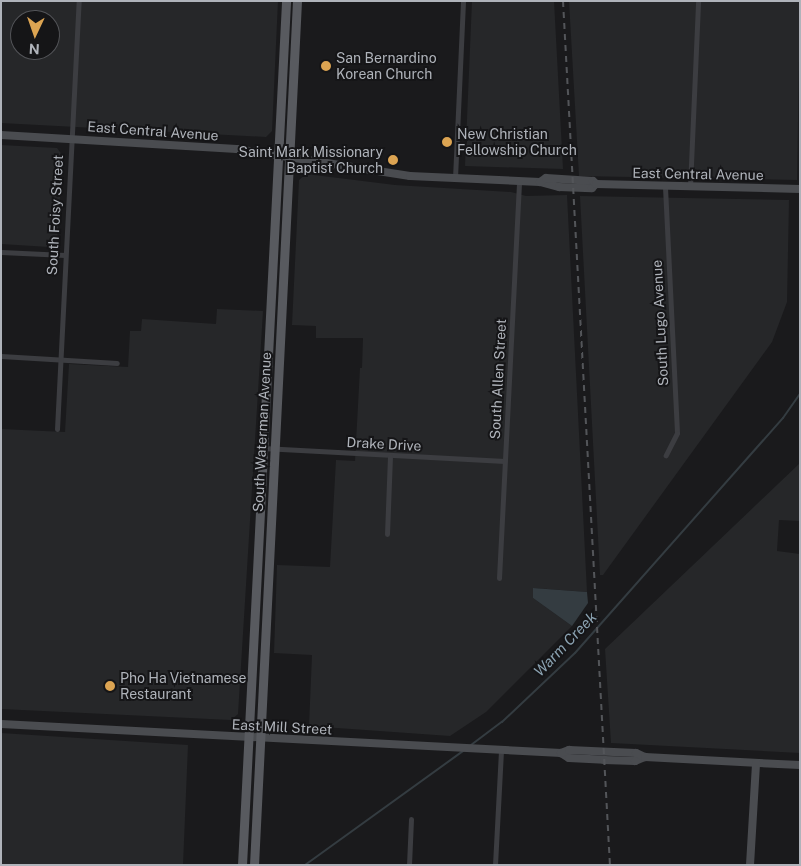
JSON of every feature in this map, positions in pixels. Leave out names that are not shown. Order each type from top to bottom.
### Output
[{"type":"main road","name":"South Waterman Avenue","points":[[242,865],[286,1]]},
{"type":"main road","name":"South Waterman Avenue","points":[[252,865],[298,1]]},
{"type":"main road","points":[[272,270],[277,297],[276,316],[282,319]]},
{"type":"main road","points":[[245,800],[251,810],[248,862],[252,865]]},
{"type":"street","name":"South Foisy Street","points":[[56,429],[70,138],[79,1]]},
{"type":"street","points":[[455,178],[463,1]]},
{"type":"street","points":[[690,187],[698,1]]},
{"type":"street","name":"East Central Avenue","points":[[1,134],[278,154],[375,172],[540,182],[546,186],[566,188],[592,188],[596,184],[800,189]]},
{"type":"street","name":"South Allen Street","points":[[499,578],[519,181]]},
{"type":"street","name":"South Lugo Avenue","points":[[665,187],[677,433],[666,455]]},
{"type":"street","points":[[1,252],[65,256]]},
{"type":"street","points":[[1,356],[117,363]]},
{"type":"street","name":"Drake Drive","points":[[263,448],[505,461]]},
{"type":"street","points":[[387,534],[390,456]]},
{"type":"street","name":"East Mill Street","points":[[1,724],[561,753],[569,758],[627,761],[645,757],[800,766]]},
{"type":"street","points":[[495,865],[501,750]]},
{"type":"street","points":[[750,865],[756,763]]},
{"type":"street","points":[[409,865],[411,818]]},
{"type":"shaded area","points":[[1,1],[278,1],[272,131],[266,137],[1,123]]},
{"type":"shaded area","points":[[472,1],[554,1],[563,169],[465,166]]},
{"type":"shaded area","points":[[569,1],[800,1],[797,180],[579,176]]},
{"type":"shaded area","points":[[1,145],[57,148],[63,156],[57,240],[49,247],[1,244]]},
{"type":"shaded area","points":[[306,174],[395,185],[511,192],[526,196],[567,195],[587,592],[534,588],[533,598],[572,626],[486,712],[450,736],[309,726],[312,655],[274,653],[277,565],[330,567],[336,460],[355,461],[360,368],[362,368],[363,338],[316,338],[316,326],[292,325],[299,180]]},
{"type":"shaded area","points":[[580,196],[789,200],[787,302],[772,342],[603,575],[600,575]]},
{"type":"shaded area","points":[[217,309],[263,311],[238,714],[231,720],[1,709],[1,429],[65,432],[69,364],[128,367],[130,331],[141,331],[142,319],[216,324]]},
{"type":"shaded area","points":[[800,463],[800,521],[779,520],[777,551],[800,554],[800,753],[611,743],[605,649]]},
{"type":"shaded area","points":[[533,588],[587,592],[588,603],[572,626],[533,598]]},
{"type":"shaded area","points":[[1,733],[188,745],[183,865],[1,865]]},
{"type":"waterway","name":"Warm Creek","points":[[471,745],[502,722],[575,653],[783,418],[800,394]]},
{"type":"waterway","name":"Warm Creek","points":[[305,865],[463,751]]},
{"type":"railway","points":[[563,1],[610,865]]},
{"type":"place","name":"San Bernardino Korean Church","points":[[326,66]]},
{"type":"place","name":"New Christian Fellowship Church","points":[[447,142]]},
{"type":"place","name":"Saint Mark Missionary Baptist Church","points":[[393,160]]},
{"type":"place","name":"Pho Ha Vietnamese Restaurant","points":[[110,686]]}]
